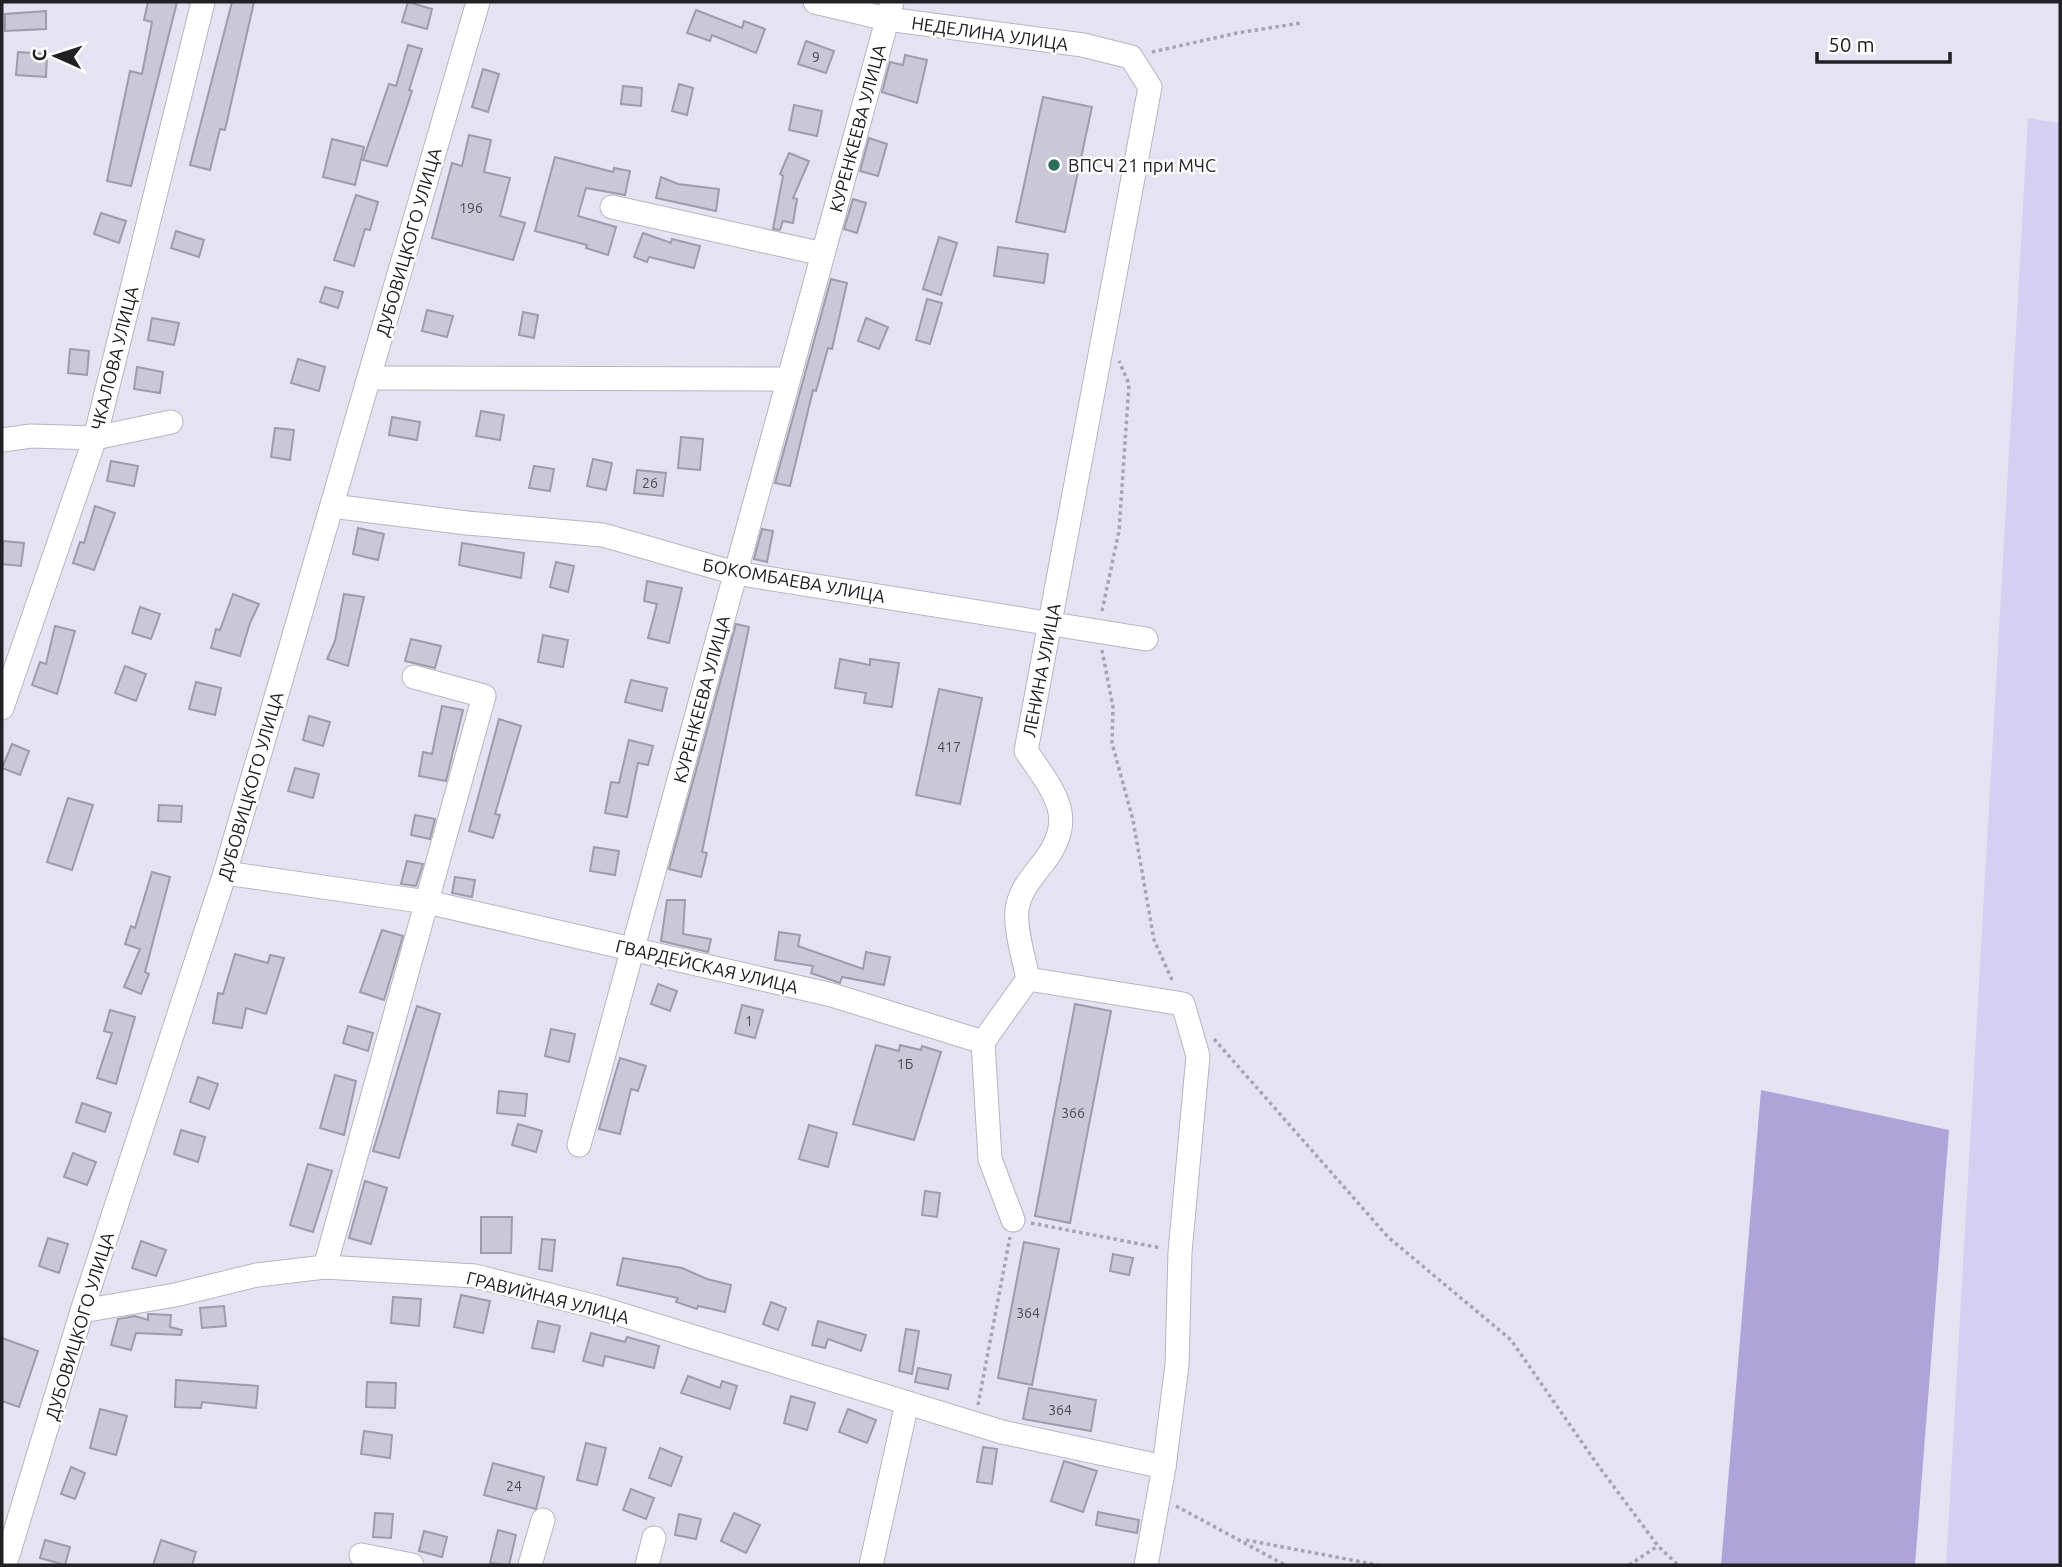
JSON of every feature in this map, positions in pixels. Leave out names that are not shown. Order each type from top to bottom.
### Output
[{"type":"street","name":"ЧКАЛОВА УЛИЦА","points":[[2,708],[95,438],[203,2]]},
{"type":"street","name":"ДУБОВИЦКОГО УЛИЦА","points":[[5,1565],[82,1311],[225,873],[478,2]]},
{"type":"street","name":"НЕДЕЛИНА УЛИЦА","points":[[815,2],[889,10],[1083,45],[1131,57]]},
{"type":"street","name":"КУРЕНКЕЕВА УЛИЦА","points":[[579,1145],[889,10]]},
{"type":"street","name":"ЛЕНИНА УЛИЦА","points":[[1028,979],[1017,911],[1024,887],[1056,849],[1063,828],[1054,792],[1026,751],[1150,87],[1131,57]]},
{"type":"street","points":[[612,207],[822,254]]},
{"type":"street","points":[[369,378],[788,379]]},
{"type":"street","points":[[2,440],[31,436],[95,438],[171,422]]},
{"type":"street","name":"БОКОМБАЕВА УЛИЦА","points":[[332,506],[603,536],[735,573],[1146,639]]},
{"type":"street","points":[[325,1267],[484,696],[414,677]]},
{"type":"street","name":"ГВАРДЕЙСКАЯ УЛИЦА","points":[[225,873],[427,902],[832,995],[984,1042]]},
{"type":"street","points":[[1013,1220],[990,1159],[984,1042],[1028,979],[1183,1004],[1198,1056],[1180,1252],[1177,1365],[1160,1498],[1146,1565]]},
{"type":"street","name":"ГРАВИЙНАЯ УЛИЦА","points":[[82,1311],[175,1295],[257,1275],[325,1267],[475,1276],[613,1312],[1002,1432],[1164,1467]]},
{"type":"street","points":[[871,1565],[908,1404]]},
{"type":"street","points":[[530,1565],[543,1520]]},
{"type":"street","points":[[647,1565],[654,1538]]},
{"type":"street","points":[[361,1555],[412,1565]]},
{"type":"path","points":[[1131,57],[1237,33],[1301,23]]},
{"type":"path","points":[[1103,333],[1129,384],[1119,531],[1100,631],[1113,707],[1112,743],[1133,820],[1154,940],[1183,1004]]},
{"type":"path","points":[[1209,1033],[1388,1237],[1511,1340],[1658,1546],[1678,1565]]},
{"type":"path","points":[[974,1424],[1013,1220],[1180,1252]]},
{"type":"path","points":[[1160,1498],[1285,1565]]},
{"type":"path","points":[[1241,1540],[1378,1565]]},
{"type":"path","points":[[1629,1565],[1658,1546]]},
{"type":"shaded area","points":[[2028,118],[2060,123],[2060,1565],[1946,1565]]},
{"type":"shaded area","points":[[1761,1090],[1949,1130],[1915,1565],[1721,1565]]},
{"type":"building","points":[[148,2],[177,2],[131,186],[107,181],[130,71],[142,74],[152,22],[144,20]]},
{"type":"building","points":[[232,2],[254,2],[225,130],[220,129],[210,170],[190,165]]},
{"type":"building","points":[[408,2],[432,9],[427,29],[402,22]]},
{"type":"building","points":[[696,10],[742,28],[744,21],[765,29],[756,53],[712,35],[710,41],[687,33]]},
{"type":"building","points":[[46,11],[46,29],[5,31],[5,14]]},
{"type":"building","points":[[806,41],[834,51],[826,73],[798,64]]},
{"type":"building","points":[[408,45],[422,49],[409,90],[412,91],[387,166],[363,160],[389,84],[396,86]]},
{"type":"building","points":[[18,52],[47,54],[46,77],[16,75]]},
{"type":"building","points":[[905,55],[927,60],[917,103],[882,92],[890,62],[903,65]]},
{"type":"building","points":[[483,69],[499,74],[488,112],[472,107]]},
{"type":"building","points":[[679,84],[693,88],[687,115],[672,111]]},
{"type":"building","points":[[623,86],[642,88],[641,106],[621,104]]},
{"type":"building","name":"ВПСЧ 21 при МЧС","points":[[1043,97],[1092,107],[1065,232],[1016,222]]},
{"type":"building","points":[[794,105],[822,111],[817,136],[789,130]]},
{"type":"building","points":[[469,135],[491,140],[484,172],[510,178],[500,216],[525,223],[513,260],[432,238],[452,163],[462,166]]},
{"type":"building","points":[[869,138],[887,144],[878,176],[860,171]]},
{"type":"building","points":[[332,139],[364,147],[355,185],[323,177]]},
{"type":"building","points":[[789,153],[809,161],[793,198],[797,199],[793,223],[783,221],[780,230],[773,229],[783,176],[780,174]]},
{"type":"building","points":[[555,157],[613,172],[614,168],[630,171],[625,195],[586,188],[578,216],[616,227],[608,255],[586,248],[587,245],[535,231]]},
{"type":"building","points":[[661,177],[678,184],[719,189],[716,211],[656,198]]},
{"type":"building","points":[[356,195],[378,202],[370,230],[365,229],[354,266],[334,260]]},
{"type":"building","points":[[853,199],[866,203],[857,233],[844,229]]},
{"type":"building","points":[[101,213],[126,221],[119,243],[94,234]]},
{"type":"building","points":[[176,231],[204,240],[199,257],[171,248]]},
{"type":"building","points":[[643,233],[671,243],[672,239],[700,246],[694,268],[649,257],[647,262],[634,257]]},
{"type":"building","points":[[939,237],[957,243],[941,295],[923,289]]},
{"type":"building","points":[[998,247],[1048,254],[1044,283],[994,276]]},
{"type":"building","points":[[831,279],[847,283],[832,349],[828,348],[816,391],[813,390],[790,486],[775,483]]},
{"type":"building","points":[[325,287],[343,292],[338,308],[320,302]]},
{"type":"building","points":[[927,299],[942,303],[930,344],[916,340]]},
{"type":"building","points":[[427,310],[453,316],[447,337],[422,331]]},
{"type":"building","points":[[523,312],[538,315],[534,338],[519,335]]},
{"type":"building","points":[[152,318],[179,323],[174,345],[148,340]]},
{"type":"building","points":[[866,318],[888,327],[879,349],[858,341]]},
{"type":"building","points":[[70,349],[89,351],[87,375],[68,373]]},
{"type":"building","points":[[298,359],[325,367],[319,391],[291,383]]},
{"type":"building","points":[[137,367],[163,372],[160,393],[134,389]]},
{"type":"building","points":[[481,411],[504,415],[500,440],[476,436]]},
{"type":"building","points":[[392,417],[420,422],[417,440],[389,435]]},
{"type":"building","points":[[275,428],[294,430],[290,460],[271,457]]},
{"type":"building","points":[[681,437],[703,439],[700,470],[678,468]]},
{"type":"building","points":[[593,459],[612,463],[606,490],[587,486]]},
{"type":"building","points":[[111,461],[138,466],[134,486],[107,481]]},
{"type":"building","points":[[534,466],[554,469],[550,491],[529,488]]},
{"type":"building","points":[[637,470],[666,473],[663,496],[634,493]]},
{"type":"building","points":[[95,506],[115,513],[94,570],[73,563],[80,542],[84,543]]},
{"type":"building","points":[[358,528],[384,534],[378,560],[353,554]]},
{"type":"building","points":[[762,529],[773,531],[767,562],[754,559]]},
{"type":"building","points":[[3,541],[24,543],[21,566],[2,564]]},
{"type":"building","points":[[462,543],[524,553],[521,578],[459,565]]},
{"type":"building","points":[[556,562],[574,566],[568,592],[550,587]]},
{"type":"building","points":[[647,581],[682,588],[669,643],[648,638],[657,604],[644,601]]},
{"type":"building","points":[[233,594],[259,604],[240,656],[211,648],[216,629],[220,630]]},
{"type":"building","points":[[344,594],[364,597],[348,666],[327,659],[335,641]]},
{"type":"building","points":[[140,607],[160,614],[151,639],[132,633]]},
{"type":"building","points":[[736,624],[749,627],[702,852],[707,853],[701,877],[669,869]]},
{"type":"building","points":[[55,626],[75,631],[57,694],[32,685],[40,662],[46,664]]},
{"type":"building","points":[[543,635],[568,640],[563,667],[538,662]]},
{"type":"building","points":[[411,639],[441,646],[435,668],[405,661]]},
{"type":"building","points":[[840,659],[870,665],[870,659],[899,663],[892,707],[864,703],[866,693],[835,688]]},
{"type":"building","points":[[125,666],[146,674],[136,701],[115,693]]},
{"type":"building","points":[[631,680],[667,688],[662,711],[625,702]]},
{"type":"building","points":[[196,682],[221,688],[215,715],[189,709]]},
{"type":"building","points":[[939,689],[982,698],[960,804],[916,795]]},
{"type":"building","points":[[442,706],[463,710],[446,781],[419,776],[423,752],[432,754]]},
{"type":"building","points":[[309,716],[330,722],[323,746],[303,740]]},
{"type":"building","points":[[499,719],[521,726],[495,814],[500,815],[493,838],[469,831]]},
{"type":"building","points":[[629,740],[653,746],[648,765],[638,763],[627,817],[605,813],[611,782],[619,783]]},
{"type":"building","points":[[12,744],[29,751],[20,775],[2,768]]},
{"type":"building","points":[[295,768],[319,774],[313,798],[288,791]]},
{"type":"building","points":[[68,798],[93,805],[72,870],[47,862]]},
{"type":"building","points":[[159,805],[182,806],[181,822],[158,821]]},
{"type":"building","points":[[415,815],[435,819],[430,839],[411,835]]},
{"type":"building","points":[[594,847],[619,851],[615,875],[590,871]]},
{"type":"building","points":[[407,861],[423,864],[416,886],[401,884]]},
{"type":"building","points":[[152,872],[170,877],[145,972],[149,974],[141,994],[124,987],[140,949],[125,944],[131,926],[135,928]]},
{"type":"building","points":[[455,877],[475,880],[472,897],[452,893]]},
{"type":"building","points":[[667,900],[685,900],[683,934],[711,939],[708,952],[661,941]]},
{"type":"building","points":[[382,930],[403,936],[384,1000],[360,992]]},
{"type":"building","points":[[779,932],[800,935],[798,946],[863,969],[866,952],[890,957],[884,985],[842,977],[840,983],[811,973],[813,966],[775,960]]},
{"type":"building","points":[[235,954],[268,963],[270,955],[284,958],[266,1014],[246,1008],[242,1028],[213,1023],[218,993],[223,994]]},
{"type":"building","points":[[658,984],[677,991],[670,1011],[651,1004]]},
{"type":"building","points":[[1075,1004],[1111,1011],[1070,1223],[1035,1216]]},
{"type":"building","points":[[742,1005],[763,1010],[755,1038],[735,1033]]},
{"type":"building","points":[[417,1006],[440,1014],[399,1158],[373,1151]]},
{"type":"building","points":[[110,1010],[135,1017],[116,1084],[97,1078],[112,1033],[104,1031]]},
{"type":"building","points":[[348,1026],[373,1033],[368,1051],[343,1043]]},
{"type":"building","points":[[551,1029],[575,1034],[569,1062],[545,1056]]},
{"type":"building","points":[[876,1045],[899,1051],[900,1045],[921,1050],[922,1046],[941,1052],[914,1140],[853,1124]]},
{"type":"building","points":[[620,1058],[646,1066],[638,1091],[631,1089],[620,1134],[599,1129]]},
{"type":"building","points":[[335,1075],[356,1081],[344,1135],[320,1128]]},
{"type":"building","points":[[198,1077],[218,1084],[209,1109],[190,1102]]},
{"type":"building","points":[[499,1091],[527,1094],[525,1116],[497,1113]]},
{"type":"building","points":[[82,1103],[111,1113],[105,1132],[76,1122]]},
{"type":"building","points":[[518,1124],[542,1131],[536,1152],[512,1145]]},
{"type":"building","points":[[809,1125],[837,1133],[828,1167],[799,1159]]},
{"type":"building","points":[[181,1130],[205,1137],[198,1162],[174,1154]]},
{"type":"building","points":[[73,1153],[96,1162],[87,1185],[64,1177]]},
{"type":"building","points":[[308,1164],[332,1171],[313,1232],[290,1225]]},
{"type":"building","points":[[365,1181],[387,1188],[371,1244],[349,1238]]},
{"type":"building","points":[[925,1191],[940,1193],[937,1217],[922,1215]]},
{"type":"building","points":[[481,1217],[512,1217],[511,1253],[481,1253]]},
{"type":"building","points":[[48,1238],[68,1244],[59,1273],[39,1266]]},
{"type":"building","points":[[542,1239],[555,1240],[552,1271],[539,1269]]},
{"type":"building","points":[[141,1241],[166,1250],[156,1276],[132,1268]]},
{"type":"building","points":[[1024,1242],[1059,1249],[1032,1385],[998,1378]]},
{"type":"building","points":[[1113,1254],[1133,1258],[1129,1275],[1110,1271]]},
{"type":"building","points":[[623,1258],[682,1268],[707,1279],[731,1285],[725,1312],[698,1306],[697,1309],[676,1302],[678,1298],[617,1285]]},
{"type":"building","points":[[461,1295],[490,1301],[483,1333],[454,1327]]},
{"type":"building","points":[[393,1297],[421,1299],[419,1326],[391,1323]]},
{"type":"building","points":[[771,1302],[786,1308],[778,1330],[763,1324]]},
{"type":"building","points":[[224,1306],[226,1326],[202,1328],[200,1308]]},
{"type":"building","points":[[148,1314],[171,1315],[170,1327],[182,1330],[181,1335],[136,1333],[131,1350],[111,1345],[118,1319],[135,1316],[148,1320]]},
{"type":"building","points":[[538,1321],[560,1326],[554,1352],[532,1348]]},
{"type":"building","points":[[818,1321],[866,1335],[861,1351],[828,1339],[825,1348],[812,1345]]},
{"type":"building","points":[[906,1329],[919,1331],[912,1374],[899,1371]]},
{"type":"building","points":[[591,1333],[625,1342],[627,1337],[659,1346],[654,1368],[605,1356],[603,1366],[583,1361]]},
{"type":"building","points":[[2,1338],[38,1351],[19,1407],[2,1401]]},
{"type":"building","points":[[918,1368],[951,1375],[948,1389],[915,1382]]},
{"type":"building","points":[[688,1376],[720,1388],[722,1381],[737,1386],[730,1409],[681,1393]]},
{"type":"building","points":[[176,1380],[258,1386],[256,1408],[202,1402],[201,1408],[175,1407]]},
{"type":"building","points":[[367,1382],[396,1383],[395,1408],[366,1407]]},
{"type":"building","points":[[1029,1388],[1096,1400],[1091,1431],[1023,1419]]},
{"type":"building","points":[[791,1396],[815,1403],[807,1430],[784,1423]]},
{"type":"building","points":[[100,1409],[127,1416],[116,1455],[90,1448]]},
{"type":"building","points":[[848,1409],[876,1420],[867,1443],[839,1432]]},
{"type":"building","points":[[364,1431],[392,1435],[390,1458],[361,1454]]},
{"type":"building","points":[[586,1443],[606,1448],[597,1485],[577,1480]]},
{"type":"building","points":[[983,1447],[997,1449],[992,1484],[977,1482]]},
{"type":"building","points":[[660,1448],[682,1457],[671,1486],[649,1478]]},
{"type":"building","points":[[1064,1461],[1097,1471],[1083,1512],[1051,1501]]},
{"type":"building","points":[[493,1463],[544,1477],[536,1509],[484,1495]]},
{"type":"building","points":[[71,1467],[85,1473],[75,1499],[61,1494]]},
{"type":"building","points":[[631,1489],[654,1498],[646,1519],[623,1510]]},
{"type":"building","points":[[1098,1512],[1139,1520],[1137,1533],[1096,1525]]},
{"type":"building","points":[[375,1513],[393,1514],[391,1538],[373,1537]]},
{"type":"building","points":[[734,1513],[760,1525],[746,1553],[721,1541]]},
{"type":"building","points":[[679,1514],[701,1519],[696,1539],[675,1535]]},
{"type":"building","points":[[498,1530],[516,1535],[509,1565],[490,1563]]},
{"type":"building","points":[[424,1531],[447,1537],[442,1557],[419,1551]]},
{"type":"building","points":[[45,1540],[70,1547],[65,1565],[40,1558]]},
{"type":"building","points":[[161,1540],[196,1552],[192,1565],[153,1565]]},
{"type":"place","name":"ВПСЧ 21 при МЧС","points":[[1054,165]]}]
